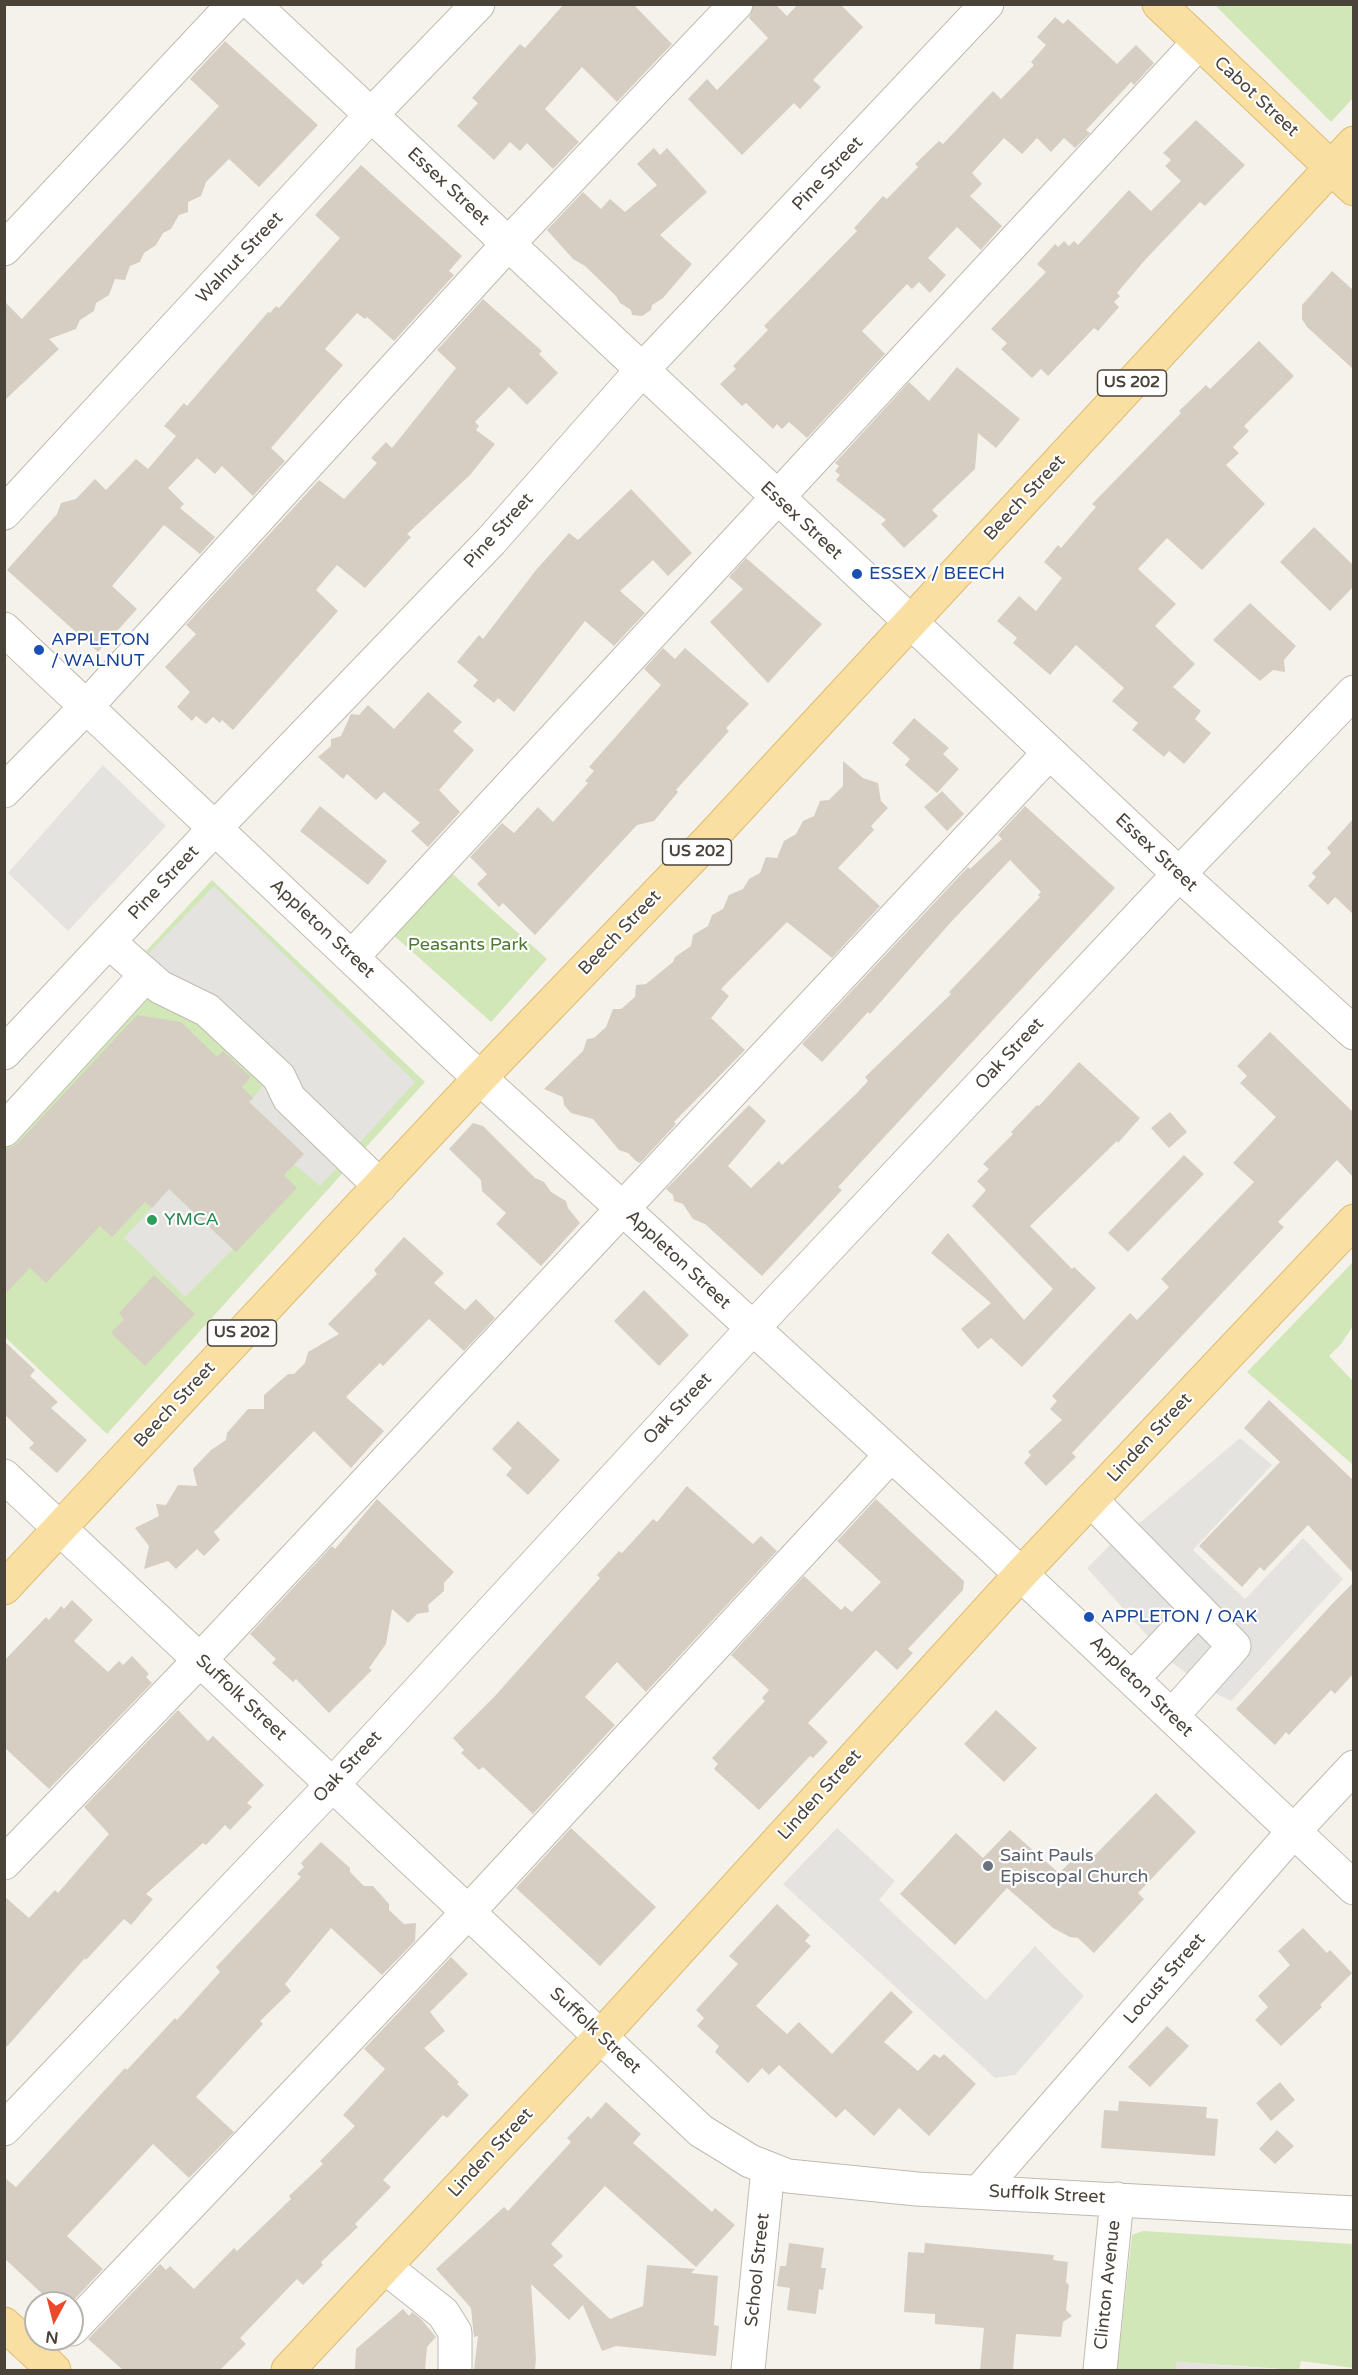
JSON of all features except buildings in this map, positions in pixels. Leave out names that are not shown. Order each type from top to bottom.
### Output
[{"type":"main road","name":"Cabot Street","points":[[1159,4],[1342,178]]},
{"type":"main road","name":"Beech Street","points":[[4,1588],[480,1078],[708,841],[909,622],[1342,178],[1353,143]]},
{"type":"main road","name":"Linden Street","points":[[288,2370],[601,2036],[1021,1574],[1353,1221]]},
{"type":"main road","points":[[4,2324],[48,2360]]},
{"type":"street","points":[[4,249],[234,4]]},
{"type":"street","name":"Essex Street","points":[[253,4],[909,622],[1353,1034]]},
{"type":"street","name":"Walnut Street","points":[[4,513],[371,115],[478,4]]},
{"type":"street","points":[[4,791],[87,706],[508,244],[736,4]]},
{"type":"street","name":"Pine Street","points":[[4,1053],[215,828],[491,541],[641,371],[987,4]]},
{"type":"street","points":[[352,957],[1199,42]]},
{"type":"street","name":"Appleton Street","points":[[4,629],[480,1078],[1021,1574],[1353,1888]]},
{"type":"street","name":"Oak Street","points":[[4,2129],[333,1784],[752,1329],[1353,692]]},
{"type":"street","points":[[4,1863],[200,1660],[1049,753]]},
{"type":"street","points":[[109,942],[160,987],[207,1010],[279,1077],[289,1098],[380,1186]]},
{"type":"street","points":[[4,1130],[145,976]]},
{"type":"street","points":[[84,2316],[468,1912],[891,1455]]},
{"type":"street","name":"Suffolk Street","points":[[4,1476],[701,2131],[750,2161],[788,2176],[979,2192],[1353,2213]]},
{"type":"street","points":[[1091,1500],[1234,1646],[1172,1716]]},
{"type":"street","points":[[1133,1678],[1197,1609]]},
{"type":"street","name":"Locust Street","points":[[979,2192],[1293,1832],[1353,1767]]},
{"type":"street","name":"School Street","points":[[748,2370],[768,2169]]},
{"type":"street","name":"Clinton Avenue","points":[[1100,2370],[1117,2199]]},
{"type":"street","points":[[385,2267],[443,2313],[455,2332],[456,2370]]},
{"type":"green space","points":[[1215,5],[1353,5],[1353,98],[1331,122]]},
{"type":"green space","name":"Peasants Park","points":[[447,869],[547,959],[491,1022],[390,932]]},
{"type":"green space","name":"YMCA","points":[[212,880],[425,1082],[107,1434],[5,1339],[5,1103]]},
{"type":"green space","points":[[1353,1262],[1353,1326],[1341,1344],[1329,1356],[1353,1381],[1353,1465],[1247,1372]]},
{"type":"green space","points":[[1143,2231],[1353,2244],[1353,2368],[1301,2361],[1299,2370],[1177,2362],[1176,2370],[1117,2370],[1132,2235]]},
{"type":"shaded area","points":[[103,765],[166,826],[68,931],[8,873]]},
{"type":"shaded area","points":[[214,886],[415,1082],[320,1186],[294,1164],[303,1153],[249,1102],[271,1077],[144,958]]},
{"type":"shaded area","points":[[169,1189],[233,1249],[185,1297],[124,1238]]},
{"type":"shaded area","points":[[1240,1438],[1272,1465],[1193,1550],[1245,1599],[1303,1538],[1343,1579],[1231,1701],[1209,1690],[1170,1661],[1087,1568],[1113,1542],[1142,1521]]},
{"type":"shaded area","points":[[837,1828],[895,1881],[879,1900],[986,2000],[1035,1946],[1084,1996],[1015,2075],[995,2078],[783,1884]]},
{"type":"shaded area","points":[[1177,2362],[1286,2370],[1176,2370]]},
{"type":"place","name":"ESSEX / BEECH","points":[[857,574]]},
{"type":"place","name":"APPLETON / WALNUT","points":[[39,650]]},
{"type":"place","name":"YMCA","points":[[152,1220]]},
{"type":"place","name":"APPLETON / OAK","points":[[1089,1617]]},
{"type":"place","name":"Saint Pauls Episcopal Church","points":[[988,1866]]}]
